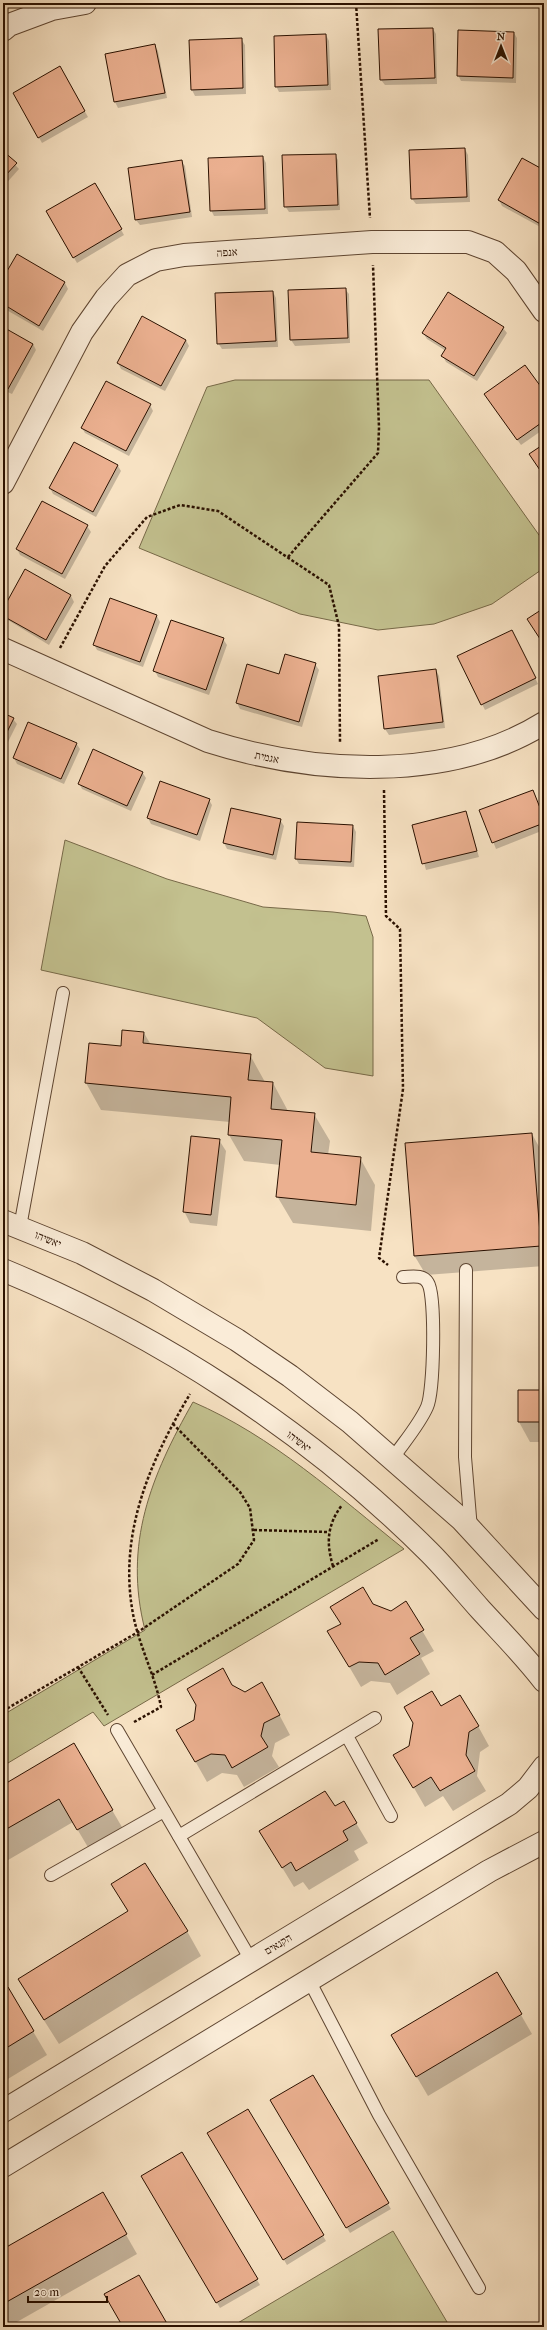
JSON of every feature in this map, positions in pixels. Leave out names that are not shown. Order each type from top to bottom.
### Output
[{"type":"street","points":[[3,30],[9,26],[52,9],[85,3]]},
{"type":"street","name":"אנפה","points":[[3,483],[82,332],[106,298],[127,275],[156,260],[184,255],[372,242],[468,242],[495,252],[516,270],[544,311]]},
{"type":"street","name":"אגמית","points":[[3,649],[208,741],[241,752],[278,760],[312,765],[384,766],[460,757],[501,744],[544,723]]},
{"type":"street","name":"יאשיהו","points":[[12,1224],[82,1252],[154,1290],[237,1340],[296,1380],[393,1458],[472,1531],[544,1609]]},
{"type":"street","name":"יאשיהו","points":[[3,1270],[62,1294],[131,1330],[202,1373],[263,1413],[356,1487],[401,1526],[429,1553],[524,1655],[544,1681]]},
{"type":"street","name":"הקנאים","points":[[3,2111],[509,1804],[528,1788],[544,1767]]},
{"type":"street","points":[[3,2166],[490,1871],[544,1842]]},
{"type":"lane","points":[[12,1224],[63,992]]},
{"type":"lane","points":[[466,1270],[465,1457],[472,1531]]},
{"type":"lane","points":[[393,1458],[427,1406],[432,1386],[433,1298],[428,1282],[420,1277],[402,1277]]},
{"type":"lane","points":[[179,1836],[375,1718]]},
{"type":"lane","points":[[117,1730],[251,1960]]},
{"type":"lane","points":[[347,1736],[391,1816]]},
{"type":"lane","points":[[51,1875],[164,1811]]},
{"type":"lane","points":[[309,1980],[379,2115],[479,2288]]},
{"type":"path","points":[[288,557],[378,453],[379,428],[372,242],[356,3]]},
{"type":"path","points":[[48,668],[105,566],[147,517],[180,505],[218,511],[329,585],[339,626],[340,766]]},
{"type":"path","points":[[384,766],[386,916],[400,929],[403,1089],[379,1258],[402,1277]]},
{"type":"path","points":[[78,1667],[117,1730],[161,1707],[133,1614],[130,1565],[134,1517],[150,1472],[172,1423],[202,1373]]},
{"type":"path","points":[[3,1711],[138,1632],[238,1564],[254,1540],[254,1530],[250,1508],[240,1492],[172,1423]]},
{"type":"path","points":[[333,1566],[328,1548],[328,1532],[336,1513],[356,1487]]},
{"type":"path","points":[[152,1675],[401,1526]]},
{"type":"path","points":[[254,1530],[328,1532]]},
{"type":"shaded area","points":[[235,380],[429,380],[544,542],[544,568],[492,604],[434,624],[378,630],[300,614],[139,548],[207,387]]},
{"type":"shaded area","points":[[65,840],[167,879],[263,907],[366,916],[373,937],[373,1076],[325,1068],[257,1018],[41,970]]},
{"type":"shaded area","points":[[193,1402],[222,1416],[277,1449],[329,1488],[404,1549],[104,1726],[93,1712],[3,1766],[3,1715],[145,1630],[139,1599],[137,1568],[139,1540],[145,1512],[154,1484],[165,1457]]},
{"type":"shaded area","points":[[393,2231],[450,2327],[231,2327]]},
{"type":"building","points":[[433,28],[435,78],[380,80],[378,29]]},
{"type":"building","points":[[458,30],[514,32],[513,78],[457,76]]},
{"type":"building","points":[[326,34],[328,85],[275,87],[274,36]]},
{"type":"building","points":[[242,38],[243,88],[191,90],[189,40]]},
{"type":"building","points":[[155,44],[165,93],[114,102],[105,54]]},
{"type":"building","points":[[60,66],[85,111],[38,138],[13,93]]},
{"type":"building","points":[[465,148],[467,197],[411,199],[409,150]]},
{"type":"building","points":[[3,151],[17,163],[3,178]]},
{"type":"building","points":[[336,154],[338,205],[284,207],[282,155]]},
{"type":"building","points":[[263,156],[265,209],[210,211],[208,158]]},
{"type":"building","points":[[522,158],[544,170],[544,226],[498,200]]},
{"type":"building","points":[[182,160],[190,212],[135,220],[128,168]]},
{"type":"building","points":[[95,183],[122,229],[73,258],[46,211]]},
{"type":"building","points":[[17,254],[65,282],[39,326],[3,304],[3,278]]},
{"type":"building","points":[[346,288],[348,338],[290,340],[288,290]]},
{"type":"building","points":[[273,291],[276,341],[217,344],[215,293]]},
{"type":"building","points":[[448,292],[504,327],[474,376],[441,356],[446,348],[422,333]]},
{"type":"building","points":[[142,316],[186,340],[161,386],[117,363]]},
{"type":"building","points":[[3,327],[33,344],[8,389],[3,386]]},
{"type":"building","points":[[525,365],[544,391],[544,421],[517,440],[484,394]]},
{"type":"building","points":[[106,381],[151,404],[126,451],[81,428]]},
{"type":"building","points":[[74,442],[118,465],[93,512],[49,488]]},
{"type":"building","points":[[544,444],[544,476],[529,454]]},
{"type":"building","points":[[42,501],[88,525],[62,574],[16,549]]},
{"type":"building","points":[[25,569],[71,595],[46,640],[3,616],[3,609]]},
{"type":"building","points":[[110,598],[157,615],[140,662],[93,645]]},
{"type":"building","points":[[544,608],[544,645],[527,619]]},
{"type":"building","points":[[171,620],[224,638],[206,690],[153,671]]},
{"type":"building","points":[[512,630],[536,678],[481,705],[457,656]]},
{"type":"building","points":[[285,654],[316,663],[299,722],[236,703],[247,664],[279,674]]},
{"type":"building","points":[[436,669],[443,722],[384,729],[378,676]]},
{"type":"building","points":[[3,713],[14,718],[3,740]]},
{"type":"building","points":[[28,722],[77,743],[61,779],[13,758]]},
{"type":"building","points":[[93,749],[143,772],[127,806],[78,784]]},
{"type":"building","points":[[160,781],[210,799],[197,835],[147,818]]},
{"type":"building","points":[[533,790],[544,818],[544,823],[492,843],[479,810]]},
{"type":"building","points":[[231,808],[281,819],[273,855],[223,843]]},
{"type":"building","points":[[466,811],[477,851],[422,864],[412,825]]},
{"type":"building","points":[[297,822],[353,825],[351,862],[295,859]]},
{"type":"building","points":[[122,1030],[144,1032],[143,1043],[251,1054],[248,1080],[273,1082],[271,1109],[315,1113],[311,1152],[361,1157],[356,1205],[276,1197],[282,1140],[228,1135],[231,1097],[85,1083],[89,1043],[121,1046]]},
{"type":"building","points":[[532,1133],[541,1246],[414,1256],[405,1143]]},
{"type":"building","points":[[191,1136],[220,1139],[211,1215],[183,1212]]},
{"type":"building","points":[[518,1390],[544,1390],[544,1422],[518,1422]]},
{"type":"building","points":[[363,1587],[373,1604],[391,1611],[406,1601],[424,1630],[410,1638],[420,1654],[385,1675],[378,1663],[359,1662],[349,1667],[327,1631],[341,1624],[330,1607]]},
{"type":"building","points":[[223,1668],[232,1685],[245,1692],[262,1682],[280,1715],[264,1723],[261,1736],[268,1747],[232,1768],[225,1755],[211,1754],[195,1762],[176,1730],[194,1720],[196,1705],[187,1689]]},
{"type":"building","points":[[432,1691],[441,1706],[460,1695],[479,1726],[469,1732],[466,1755],[475,1771],[440,1791],[431,1777],[413,1788],[393,1755],[409,1746],[413,1723],[404,1707]]},
{"type":"building","points":[[74,1743],[113,1810],[77,1830],[59,1799],[3,1831],[3,1785]]},
{"type":"building","points":[[325,1791],[335,1806],[344,1801],[357,1823],[343,1831],[348,1840],[296,1871],[291,1862],[282,1868],[259,1831]]},
{"type":"building","points":[[145,1863],[188,1931],[44,2020],[18,1979],[128,1911],[111,1884]]},
{"type":"building","points":[[497,1972],[522,2014],[416,2077],[391,2035]]},
{"type":"building","points":[[8,1987],[34,2031],[3,2050],[3,1990]]},
{"type":"building","points":[[313,2075],[389,2203],[346,2228],[270,2100]]},
{"type":"building","points":[[248,2109],[324,2235],[283,2260],[207,2133]]},
{"type":"building","points":[[182,2152],[258,2279],[216,2303],[141,2176]]},
{"type":"building","points":[[103,2192],[127,2234],[3,2304],[3,2249]]},
{"type":"building","points":[[139,2275],[169,2327],[123,2327],[104,2294]]}]
